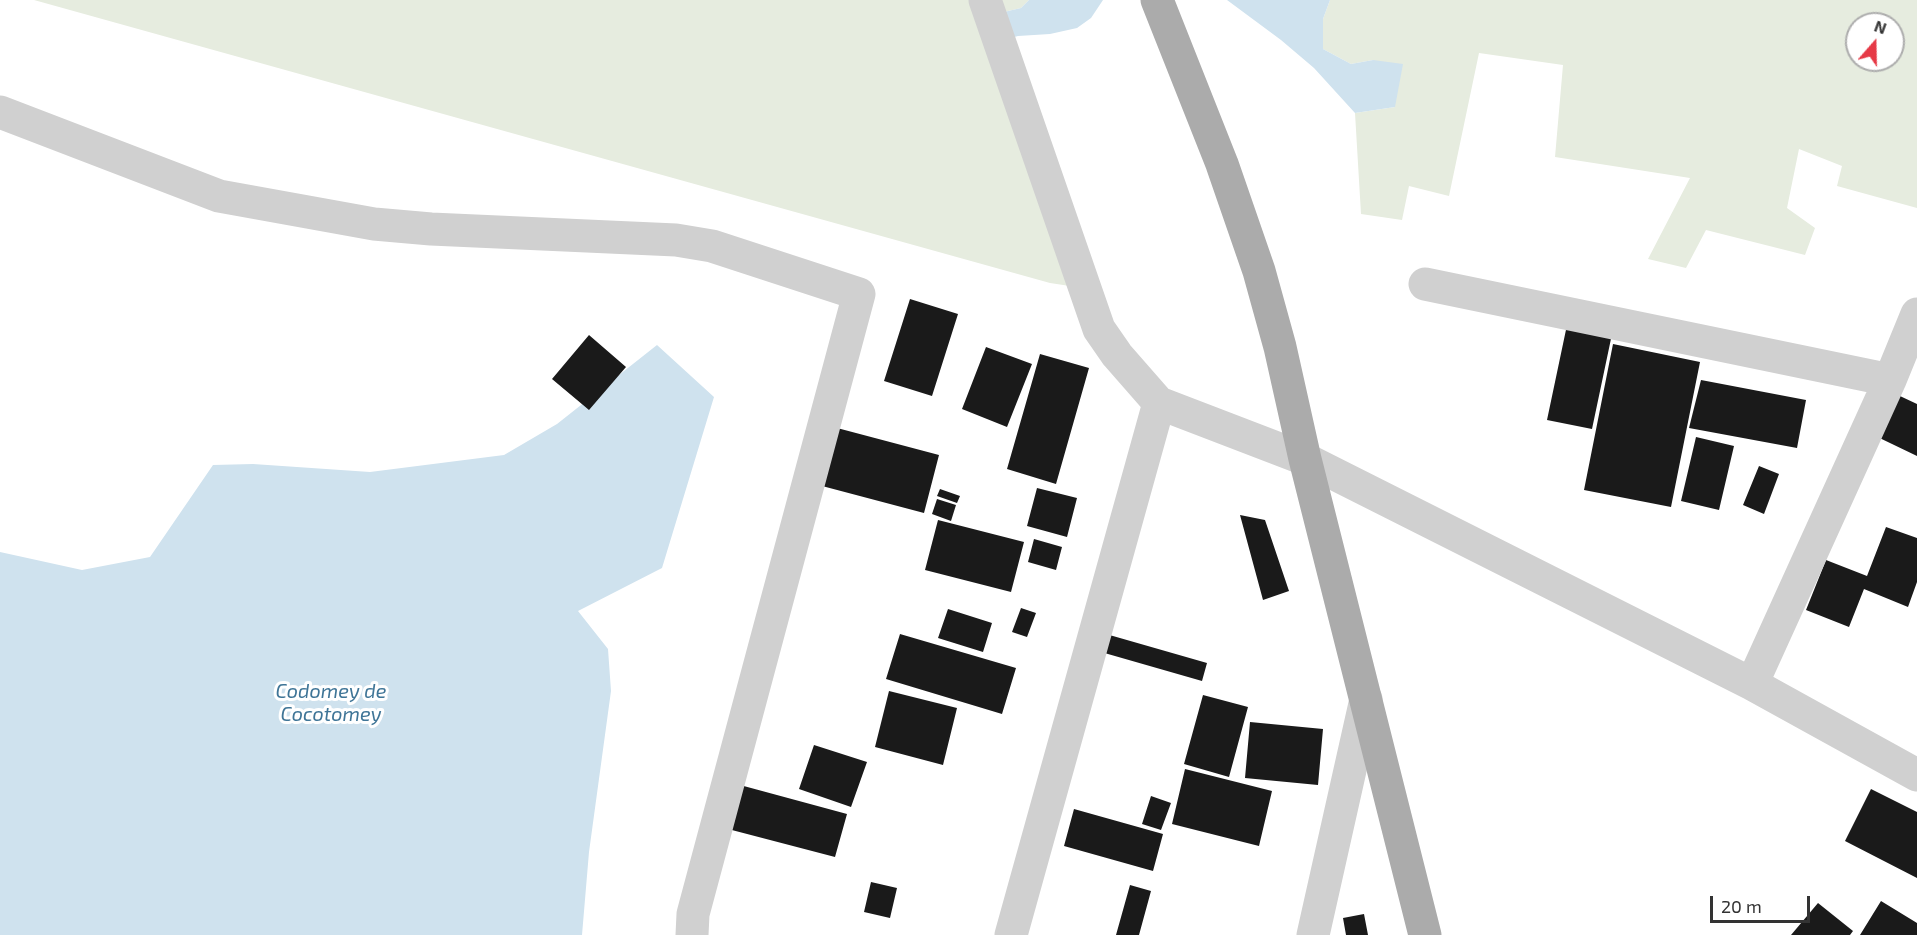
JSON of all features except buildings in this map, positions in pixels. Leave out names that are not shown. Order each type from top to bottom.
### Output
[{"type":"main road","points":[[1157,0],[1222,164],[1259,271],[1280,347],[1305,459],[1425,935]]},
{"type":"street","points":[[985,0],[1099,329],[1117,355],[1159,403],[1305,459],[1752,684],[1917,775]]},
{"type":"street","points":[[0,112],[219,196],[374,224],[431,230],[676,240],[712,246],[859,294],[693,914],[692,935]]},
{"type":"street","points":[[1425,284],[1890,380]]},
{"type":"street","points":[[1752,684],[1890,380],[1917,314]]},
{"type":"street","points":[[1011,935],[1159,403]]},
{"type":"street","points":[[1313,935],[1366,699]]},
{"type":"shaded area","points":[[34,0],[1029,0],[1021,8],[991,15],[1083,288],[1050,283]]},
{"type":"shaded area","points":[[1330,0],[1917,0],[1917,208],[1837,186],[1842,166],[1799,149],[1787,208],[1815,228],[1805,255],[1706,230],[1686,268],[1648,259],[1690,178],[1555,157],[1563,65],[1479,53],[1449,196],[1409,186],[1402,220],[1361,214],[1355,113],[1395,107],[1373,60],[1351,64],[1323,49],[1323,19]]},
{"type":"water","points":[[1029,0],[1103,0],[1091,18],[1077,28],[1050,34],[1018,36],[1000,41],[991,15],[1021,8]]},
{"type":"water","points":[[1227,0],[1330,0],[1323,19],[1323,49],[1351,64],[1373,60],[1403,64],[1395,107],[1355,113],[1314,68]]},
{"type":"water","name":"Codomey de Cocotomey","points":[[657,345],[714,397],[662,568],[578,611],[608,649],[611,691],[589,852],[582,935],[0,935],[0,552],[82,570],[150,557],[213,465],[253,464],[370,472],[504,455],[557,424]]}]
